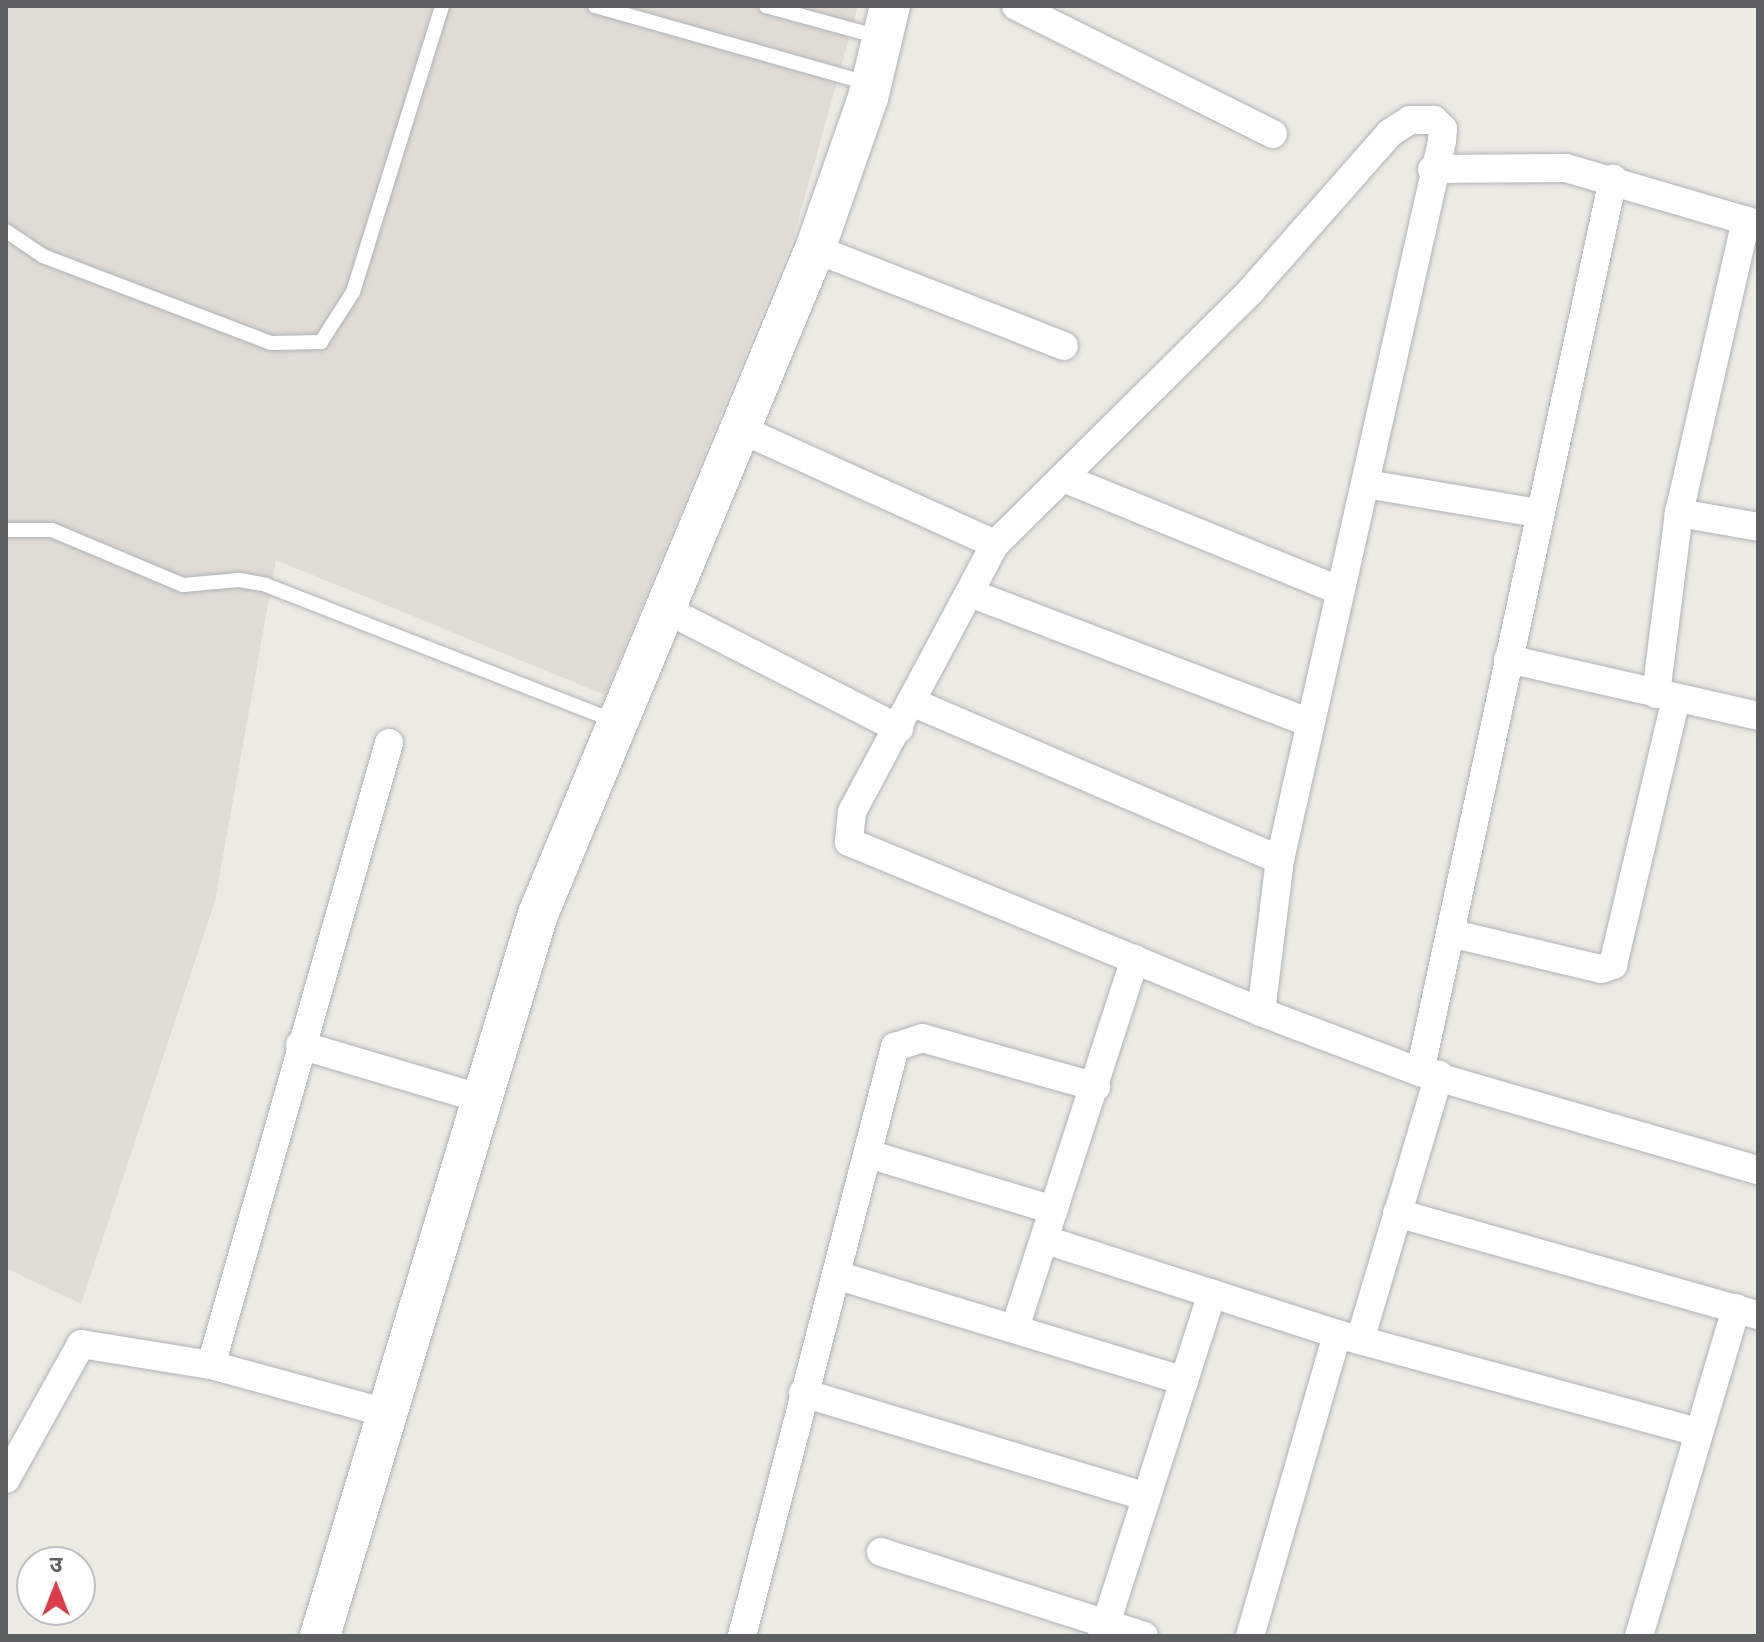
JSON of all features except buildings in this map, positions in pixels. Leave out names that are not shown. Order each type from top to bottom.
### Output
[{"type":"street","points":[[1016,6],[1273,134]]},
{"type":"street","points":[[320,1636],[538,914],[815,249],[872,85],[888,22]]},
{"type":"street","points":[[1261,1012],[1280,860],[1338,590],[1366,484],[1432,169],[1442,141],[1443,129],[1434,120],[1410,120],[1390,133],[1250,292],[1066,479],[995,544],[914,703],[852,812],[854,847],[1261,1012],[1430,1074],[1758,1170]]},
{"type":"street","points":[[1432,169],[1548,166],[1613,179],[1752,222],[1679,513],[1666,696],[1613,965],[1601,969],[1454,934]]},
{"type":"street","points":[[1254,1635],[1348,1337],[1397,1213],[1430,1074],[1454,934],[1538,513],[1613,179]]},
{"type":"street","points":[[815,249],[1064,346]]},
{"type":"street","points":[[740,429],[995,544]]},
{"type":"street","points":[[1066,479],[1338,590]]},
{"type":"street","points":[[1366,484],[1538,513]]},
{"type":"street","points":[[1679,513],[1758,527]]},
{"type":"street","points":[[970,593],[1310,723]]},
{"type":"street","points":[[665,609],[899,729]]},
{"type":"street","points":[[1508,659],[1758,716]]},
{"type":"street","points":[[914,703],[1280,860]]},
{"type":"street","points":[[211,1365],[300,1045],[389,743]]},
{"type":"street","points":[[1015,1328],[1096,1087],[1135,959]]},
{"type":"street","points":[[742,1636],[803,1393],[868,1154],[890,1057],[907,1039],[1096,1087]]},
{"type":"street","points":[[300,1045],[482,1099]]},
{"type":"street","points":[[868,1154],[1054,1210]]},
{"type":"street","points":[[1397,1213],[1747,1312],[1695,1431],[1639,1636]]},
{"type":"street","points":[[1046,1240],[1348,1337],[1695,1431]]},
{"type":"street","points":[[836,1275],[1184,1381]]},
{"type":"street","points":[[1104,1629],[1212,1293]]},
{"type":"street","points":[[6,1479],[81,1344],[211,1365],[387,1413]]},
{"type":"street","points":[[803,1393],[1147,1497]]},
{"type":"street","points":[[881,1552],[1104,1629],[1144,1636]]},
{"type":"lane","points":[[6,231],[43,256],[271,343],[321,342],[353,292],[442,6]]},
{"type":"lane","points":[[595,6],[872,85]]},
{"type":"lane","points":[[766,6],[888,22]]},
{"type":"lane","points":[[6,530],[52,530],[183,585],[239,580],[266,585],[618,722]]},
{"type":"shaded area","points":[[6,6],[858,6],[794,236],[605,695],[276,560],[215,901],[81,1304],[6,1268]]}]
